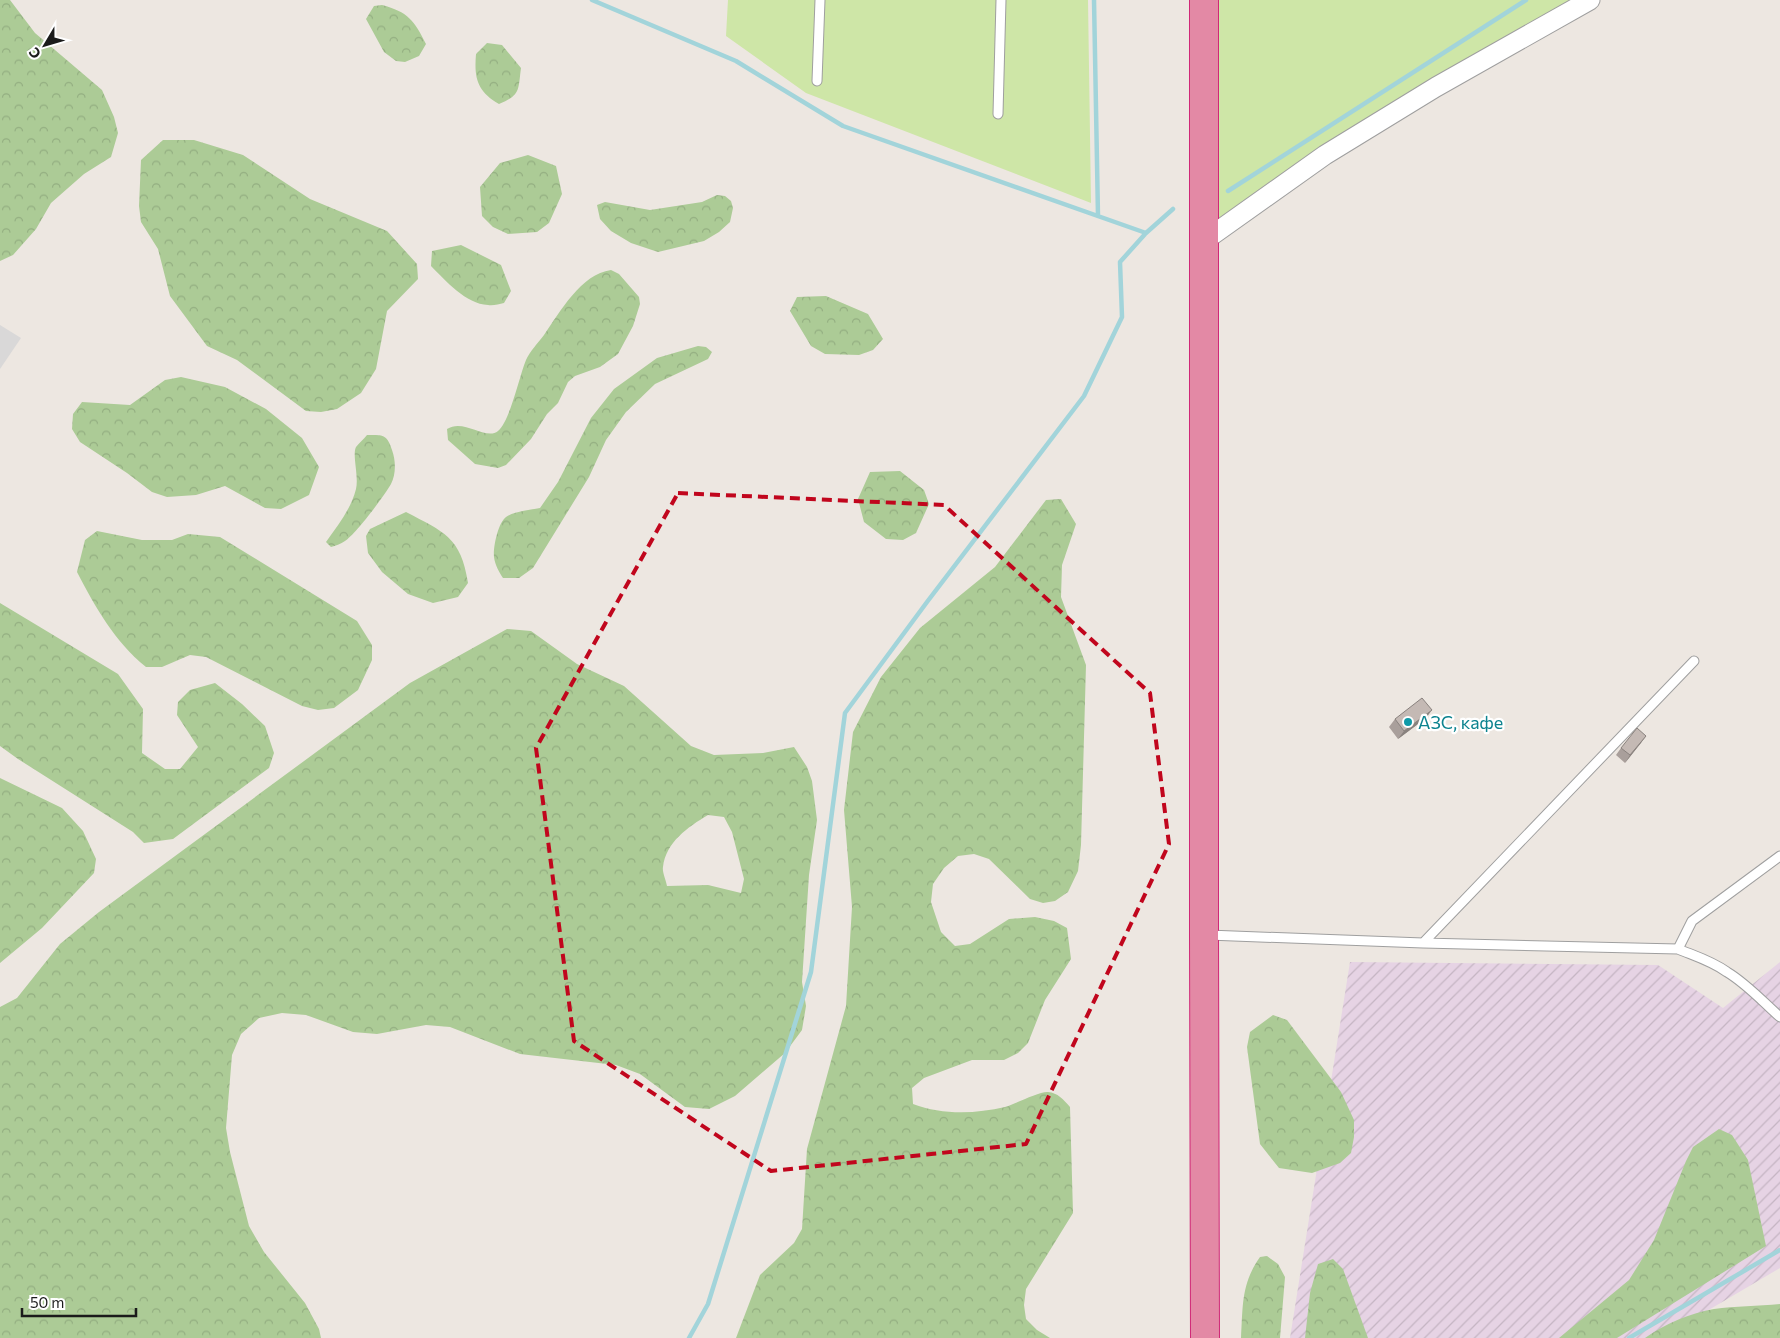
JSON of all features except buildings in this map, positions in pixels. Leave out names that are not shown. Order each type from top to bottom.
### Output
[{"type":"highway","points":[[1204,0],[1205,1338]]},
{"type":"street","points":[[1204,241],[1325,155],[1444,83],[1590,0]]},
{"type":"lane","points":[[817,81],[820,0]]},
{"type":"lane","points":[[998,114],[1001,0]]},
{"type":"lane","points":[[1423,943],[1694,661]]},
{"type":"lane","points":[[1678,949],[1692,921],[1780,856]]},
{"type":"lane","points":[[1204,935],[1423,943],[1678,949],[1708,961],[1726,971],[1780,1017]]},
{"type":"highlighted area","points":[[678,493],[944,505],[1150,693],[1169,844],[1026,1144],[771,1171],[574,1041],[536,748]]},
{"type":"shaded area","points":[[0,325],[21,338],[0,369]]},
{"type":"shaded area","points":[[1350,962],[1658,965],[1723,1008],[1780,962],[1780,1268],[1661,1338],[1290,1338]]},
{"type":"green space","points":[[0,0],[10,0],[35,33],[102,90],[114,117],[118,133],[111,157],[84,174],[51,203],[36,229],[13,255],[0,261]]},
{"type":"green space","points":[[728,0],[1088,0],[1091,203],[806,93],[726,36]]},
{"type":"green space","points":[[1204,0],[1590,0],[1204,241]]},
{"type":"green space","points":[[382,5],[404,14],[414,23],[426,44],[419,56],[405,62],[396,61],[384,52],[366,19],[374,6]]},
{"type":"green space","points":[[487,43],[502,45],[521,68],[517,91],[511,98],[499,104],[486,94],[477,77],[476,54]]},
{"type":"green space","points":[[163,140],[194,140],[243,155],[310,199],[387,231],[417,264],[418,279],[387,311],[376,369],[361,393],[337,409],[321,412],[306,411],[237,360],[207,346],[170,296],[158,249],[141,222],[139,206],[141,160]]},
{"type":"green space","points":[[528,155],[556,166],[562,194],[549,223],[537,232],[508,234],[493,227],[482,216],[480,187],[500,163]]},
{"type":"green space","points":[[717,195],[725,196],[731,201],[733,208],[730,222],[719,232],[704,241],[658,252],[631,243],[611,231],[600,219],[597,205],[605,202],[650,210],[702,202]]},
{"type":"green space","points":[[461,245],[501,265],[511,291],[504,303],[490,305],[472,301],[457,291],[431,266],[432,251]]},
{"type":"green space","points":[[611,270],[619,274],[639,297],[640,304],[633,326],[618,354],[600,367],[575,376],[568,382],[558,403],[547,414],[531,439],[506,465],[498,468],[475,464],[448,440],[447,429],[460,426],[487,433],[498,431],[506,418],[526,360],[532,350],[572,295],[590,279],[600,273]]},
{"type":"green space","points":[[826,296],[868,314],[883,339],[873,350],[859,355],[825,354],[811,346],[790,311],[797,297]]},
{"type":"green space","points":[[698,346],[706,347],[712,352],[708,359],[655,384],[626,412],[606,440],[589,477],[533,568],[519,578],[503,578],[496,566],[494,553],[495,542],[503,520],[514,513],[540,508],[558,482],[591,418],[614,389],[657,358]]},
{"type":"green space","points":[[181,377],[225,387],[266,409],[302,438],[319,467],[309,495],[281,509],[265,508],[225,486],[196,495],[167,497],[152,492],[80,442],[72,429],[73,414],[82,402],[130,405],[165,380]]},
{"type":"green space","points":[[367,435],[384,436],[388,441],[395,463],[393,480],[356,531],[343,542],[331,547],[326,542],[347,510],[356,489],[356,447]]},
{"type":"green space","points":[[900,471],[924,490],[929,504],[916,533],[903,540],[886,539],[864,522],[858,499],[870,472]]},
{"type":"green space","points":[[1061,499],[1076,524],[1062,565],[1061,597],[1086,665],[1081,845],[1078,871],[1068,892],[1055,901],[1043,903],[1030,899],[989,859],[974,854],[958,856],[944,868],[933,884],[931,902],[941,932],[955,946],[970,944],[1009,919],[1035,917],[1054,921],[1067,928],[1071,959],[1045,1000],[1028,1043],[1018,1053],[1004,1060],[972,1060],[924,1078],[912,1088],[913,1104],[947,1112],[970,1112],[1005,1107],[1044,1092],[1058,1095],[1070,1107],[1073,1213],[1026,1289],[1024,1305],[1026,1319],[1037,1330],[1050,1338],[736,1338],[760,1275],[794,1243],[802,1229],[807,1149],[846,1006],[852,907],[844,810],[853,732],[881,677],[920,628],[995,567],[1046,500]]},
{"type":"green space","points":[[406,512],[431,525],[449,538],[461,555],[468,583],[458,597],[433,603],[408,594],[382,572],[368,553],[366,536],[370,529]]},
{"type":"green space","points":[[97,531],[142,540],[172,540],[188,534],[220,537],[357,621],[372,645],[372,660],[358,690],[334,708],[318,710],[302,706],[206,657],[190,655],[162,667],[146,667],[115,635],[77,572],[85,540]]},
{"type":"green space","points":[[0,603],[118,674],[143,709],[142,753],[165,769],[180,769],[198,747],[177,715],[178,702],[190,690],[215,683],[242,704],[265,726],[274,753],[269,768],[173,839],[144,843],[133,832],[0,746]]},
{"type":"green space","points":[[507,629],[531,631],[577,664],[624,686],[691,746],[714,755],[763,753],[794,747],[807,767],[812,781],[817,820],[809,875],[802,982],[806,1006],[802,1030],[785,1053],[735,1096],[709,1109],[685,1107],[640,1074],[616,1065],[520,1054],[450,1027],[426,1025],[377,1034],[353,1032],[306,1015],[282,1013],[259,1018],[241,1034],[232,1055],[226,1128],[230,1152],[249,1226],[264,1252],[305,1303],[319,1329],[321,1338],[0,1338],[0,1007],[17,998],[60,944],[99,912],[410,683]],"holes":[[[708,815],[724,817],[732,832],[744,879],[741,893],[708,885],[667,886],[663,867],[668,850],[673,843],[686,830]]]},
{"type":"green space","points":[[0,778],[62,808],[83,831],[96,859],[94,873],[42,928],[0,963]]},
{"type":"green space","points":[[1273,1015],[1287,1020],[1341,1092],[1354,1120],[1354,1137],[1351,1153],[1340,1163],[1312,1173],[1279,1168],[1260,1144],[1247,1047],[1250,1032]]},
{"type":"green space","points":[[1719,1129],[1732,1135],[1748,1160],[1766,1246],[1617,1338],[1559,1338],[1629,1280],[1654,1240],[1693,1147]]},
{"type":"green space","points":[[1267,1256],[1278,1264],[1285,1277],[1280,1338],[1241,1338],[1246,1286],[1260,1257]]},
{"type":"green space","points":[[1333,1259],[1343,1269],[1368,1338],[1305,1338],[1310,1293],[1318,1264]]},
{"type":"green space","points":[[1780,1304],[1780,1338],[1645,1338],[1669,1324],[1705,1311],[1730,1307]]},
{"type":"waterway","points":[[592,0],[736,61],[843,126],[1146,233]]},
{"type":"waterway","points":[[1094,0],[1098,216]]},
{"type":"waterway","points":[[1228,191],[1526,0]]},
{"type":"waterway","points":[[689,1338],[708,1304],[811,972],[845,713],[1084,396],[1122,317],[1120,262],[1146,233],[1173,209]]},
{"type":"waterway","points":[[1629,1338],[1780,1250]]},
{"type":"place","name":"АЗС, кафе","points":[[1408,722]]}]
